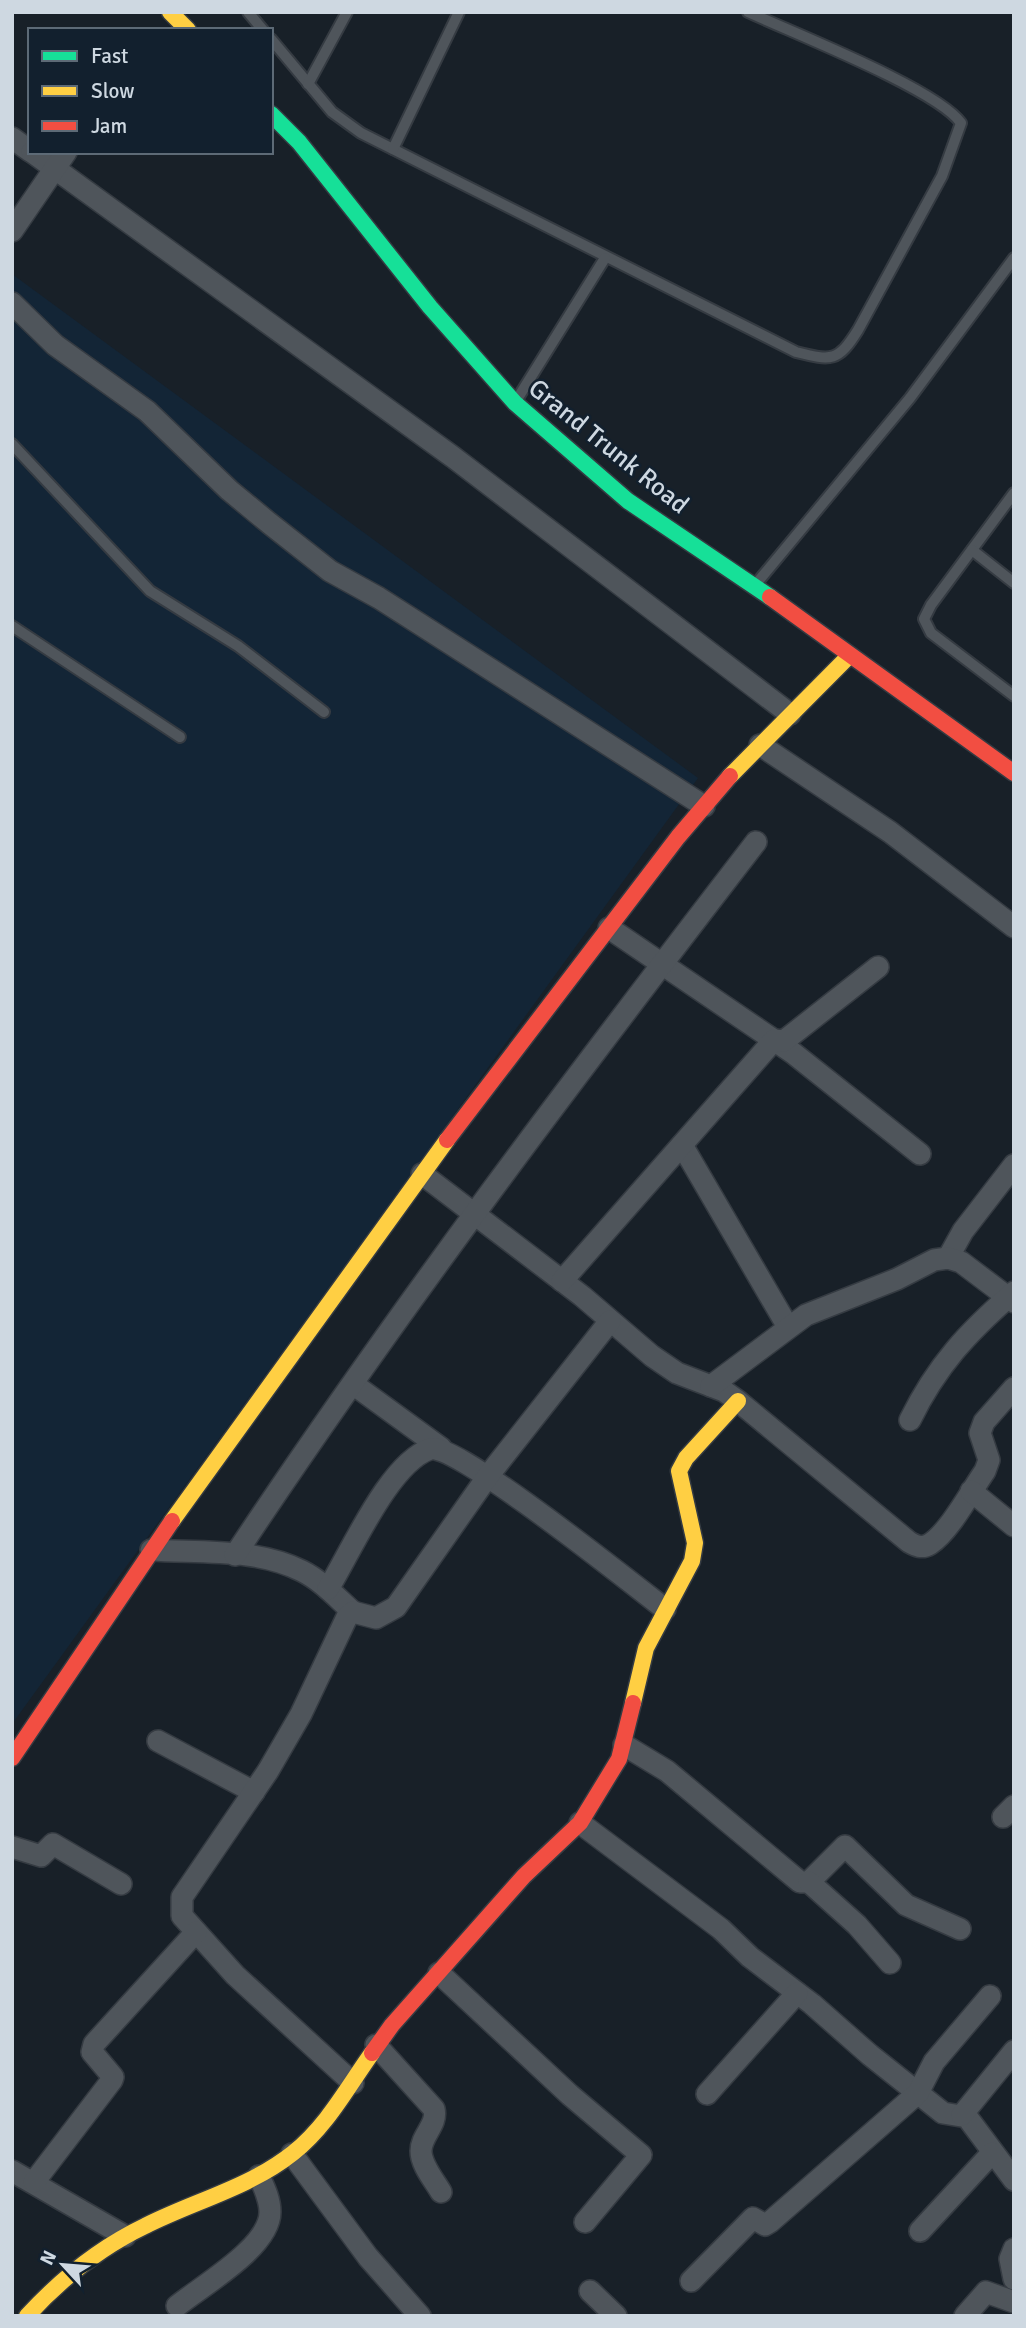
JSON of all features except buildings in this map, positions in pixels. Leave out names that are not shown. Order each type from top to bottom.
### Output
[{"type":"street","name":"Grand Trunk Road","points":[[273,116],[299,142],[430,307],[515,403],[628,500],[754,586],[1014,773]]},
{"type":"street","points":[[12,138],[28,149]]},
{"type":"street","points":[[41,154],[60,160],[790,714]]},
{"type":"street","points":[[12,231],[60,160]]},
{"type":"street","points":[[12,303],[55,345],[147,411],[229,490],[330,571],[521,687],[704,806]]},
{"type":"street","points":[[12,1757],[151,1550],[422,1174],[609,928],[704,806],[760,745],[849,656]]},
{"type":"street","points":[[760,745],[890,832],[1014,927]]},
{"type":"street","points":[[235,1555],[353,1384],[476,1215],[756,842]]},
{"type":"street","points":[[609,928],[774,1040],[920,1154]]},
{"type":"street","points":[[774,1040],[784,1041],[878,967]]},
{"type":"street","points":[[562,1281],[774,1040]]},
{"type":"street","points":[[682,1144],[788,1327]]},
{"type":"street","points":[[948,1258],[963,1231],[1014,1165]]},
{"type":"street","points":[[422,1174],[677,1373],[711,1386],[738,1401],[909,1542],[919,1547],[929,1545],[938,1536],[989,1461],[980,1433],[984,1422],[1014,1388]]},
{"type":"street","points":[[711,1386],[806,1315],[897,1279],[933,1260],[948,1258],[961,1262],[1012,1296],[962,1339],[928,1382],[909,1420]]},
{"type":"street","points":[[151,1550],[235,1555],[277,1561],[302,1571],[328,1589],[353,1612],[376,1618],[396,1607],[488,1476],[610,1321]]},
{"type":"street","points":[[353,1384],[441,1448],[488,1476],[665,1609]]},
{"type":"street","points":[[39,2311],[66,2278],[125,2236],[259,2176],[292,2154],[336,2110],[376,2045],[524,1876],[580,1823],[624,1745],[634,1689],[646,1648],[692,1561],[695,1543],[679,1482],[680,1471],[686,1458],[738,1401]]},
{"type":"street","points":[[328,1589],[396,1475],[430,1448],[441,1448]]},
{"type":"street","points":[[971,1491],[1014,1525]]},
{"type":"street","points":[[353,1612],[341,1626],[300,1714],[254,1792],[182,1897],[182,1916],[235,1975],[353,2084]]},
{"type":"street","points":[[158,1741],[254,1792]]},
{"type":"street","points":[[624,1745],[667,1771],[800,1882],[809,1882],[857,1925],[890,1963]]},
{"type":"street","points":[[580,1823],[707,1918],[750,1957],[918,2093],[948,2115],[962,2115],[973,2123],[1014,2180]]},
{"type":"street","points":[[12,1847],[41,1856],[54,1844],[121,1884]]},
{"type":"street","points":[[809,1882],[845,1846],[906,1905],[960,1929]]},
{"type":"street","points":[[34,2182],[112,2080],[113,2077],[93,2052],[94,2043],[196,1932]]},
{"type":"street","points":[[439,1973],[570,2095],[641,2155],[584,2222]]},
{"type":"street","points":[[707,2094],[797,1993]]},
{"type":"street","points":[[691,2281],[752,2218],[765,2225],[769,2222],[918,2093],[934,2062],[990,1996]]},
{"type":"street","points":[[376,2045],[434,2109],[435,2120],[421,2149],[424,2162],[441,2192]]},
{"type":"street","points":[[962,2115],[1013,2053]]},
{"type":"street","points":[[920,2231],[992,2153]]},
{"type":"street","points":[[292,2154],[368,2257],[420,2316]]},
{"type":"street","points":[[12,2172],[34,2182],[125,2236]]},
{"type":"street","points":[[177,2306],[260,2242],[269,2224],[270,2212],[259,2176]]},
{"type":"street","points":[[1014,2249],[1010,2259],[1014,2279]]},
{"type":"street","points":[[590,2291],[616,2316]]},
{"type":"street","points":[[965,2316],[986,2292],[1014,2302]]},
{"type":"lane","points":[[248,12],[261,28]]},
{"type":"lane","points":[[308,85],[347,12]]},
{"type":"lane","points":[[393,149],[459,12]]},
{"type":"lane","points":[[273,41],[332,112],[361,132],[605,258],[796,352],[833,359],[844,352],[858,330],[942,176],[961,123],[945,107],[892,78],[748,12]]},
{"type":"lane","points":[[515,403],[605,258]]},
{"type":"lane","points":[[754,586],[911,398],[1014,258]]},
{"type":"lane","points":[[12,443],[150,591],[238,646],[324,712]]},
{"type":"lane","points":[[1014,494],[931,605],[924,619],[926,626],[1014,696]]},
{"type":"lane","points":[[972,550],[1014,583]]},
{"type":"lane","points":[[12,626],[180,737]]},
{"type":"shaded area","points":[[12,274],[698,778],[12,1724]]},
{"type":"traffic: fast","points":[[273,116],[299,142],[430,307],[515,403],[628,501],[770,597]]},
{"type":"traffic: slow","points":[[170,12],[186,28]]},
{"type":"traffic: slow","points":[[730,776],[849,656]]},
{"type":"traffic: slow","points":[[172,1521],[447,1140]]},
{"type":"traffic: slow","points":[[633,1703],[646,1648],[692,1561],[695,1543],[679,1471],[686,1458],[738,1401]]},
{"type":"traffic: slow","points":[[27,2316],[67,2277],[112,2244],[164,2217],[258,2176],[293,2153],[326,2119],[372,2053]]},
{"type":"traffic: jam","points":[[770,597],[1014,773]]},
{"type":"traffic: jam","points":[[447,1140],[678,837],[730,776]]},
{"type":"traffic: jam","points":[[12,1758],[172,1521]]},
{"type":"traffic: jam","points":[[372,2053],[392,2025],[524,1876],[580,1823],[619,1759],[633,1703]]}]
